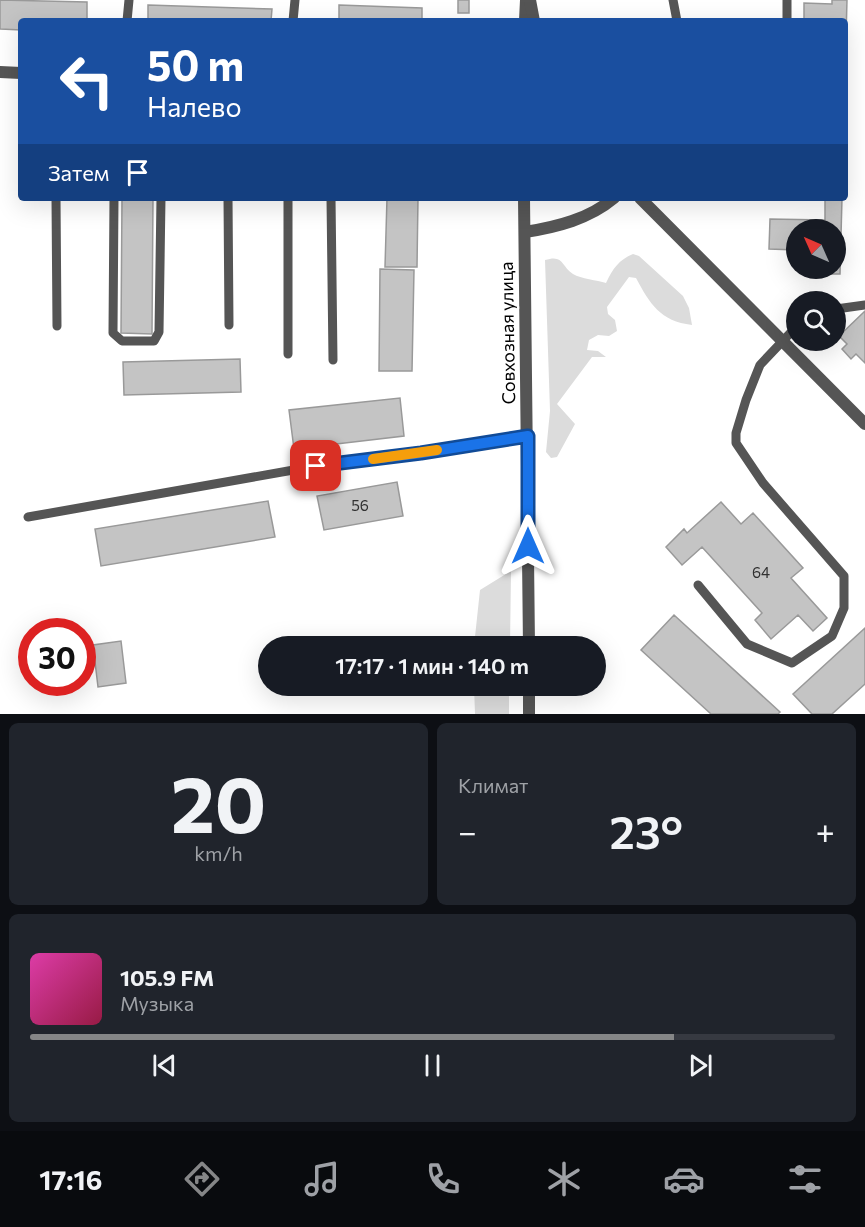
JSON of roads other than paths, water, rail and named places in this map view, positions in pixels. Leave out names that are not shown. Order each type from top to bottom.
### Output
[{"type":"street","points":[[525,18],[528,0]]},
{"type":"street","points":[[528,0],[533,18]]},
{"type":"street","points":[[0,72],[18,73]]},
{"type":"street","name":"Совхозная улица","points":[[525,201],[529,636]]},
{"type":"street","points":[[525,232],[573,221],[596,211],[610,201]]},
{"type":"street","points":[[643,201],[865,424]]},
{"type":"street","points":[[529,696],[530,714]]},
{"type":"lane","points":[[127,18],[129,0]]},
{"type":"lane","points":[[293,18],[295,0]]},
{"type":"lane","points":[[673,0],[676,18]]},
{"type":"lane","points":[[787,0],[787,18]]},
{"type":"lane","points":[[56,201],[57,326]]},
{"type":"lane","points":[[114,201],[113,333],[122,341],[154,341],[159,332],[161,201]]},
{"type":"lane","points":[[228,201],[229,325]]},
{"type":"lane","points":[[288,201],[288,354]]},
{"type":"lane","points":[[331,201],[333,360]]},
{"type":"lane","points":[[846,308],[865,306]]},
{"type":"lane","points":[[698,585],[747,644],[792,663],[832,636],[844,608],[844,576],[763,483],[736,443],[739,422],[760,365],[786,337]]},
{"type":"lane","points":[[28,517],[316,466],[421,453],[528,436]]}]
